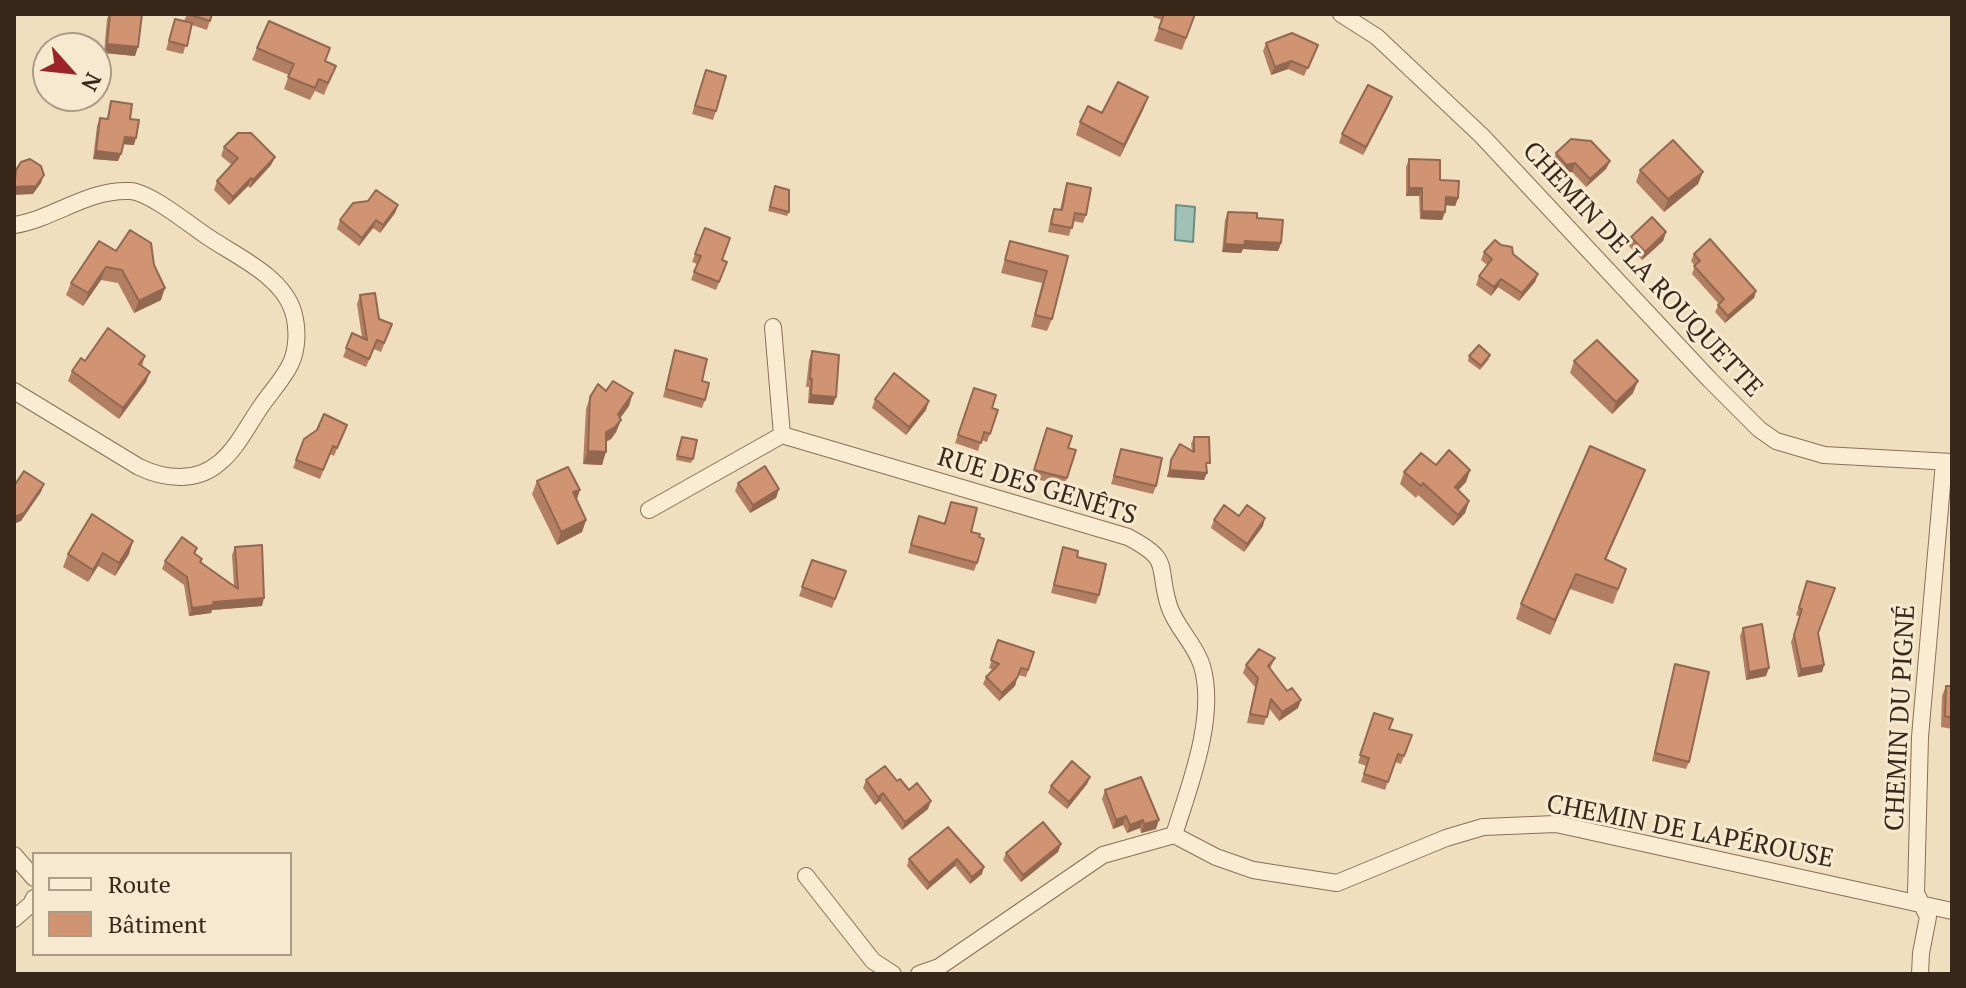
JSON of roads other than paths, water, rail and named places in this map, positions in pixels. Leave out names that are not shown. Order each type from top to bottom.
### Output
[{"type":"street","name":"CHEMIN DE LA ROUQUETTE","points":[[1341,14],[1377,37],[1482,136],[1759,429],[1776,441],[1807,452],[1948,462]]},
{"type":"street","points":[[14,225],[93,196],[132,191],[156,203],[280,288],[292,309],[296,343],[291,363],[219,464],[188,477],[163,476],[139,467],[14,391]]},
{"type":"street","points":[[649,510],[782,435],[773,327]]},
{"type":"street","name":"RUE DES GENÊTS","points":[[782,435],[1128,537],[1159,557],[1168,604],[1177,627],[1194,648],[1202,666],[1205,690],[1203,729],[1196,764],[1174,835]]},
{"type":"street","name":"CHEMIN DU PIGNÉ","points":[[1920,974],[1928,917],[1916,893],[1920,737],[1948,462]]},
{"type":"street","name":"CHEMIN DE LAPÉROUSE","points":[[1174,835],[1192,846],[1253,870],[1337,883],[1446,838],[1483,827],[1556,824],[1952,911]]},
{"type":"street","points":[[919,974],[939,967],[1103,855],[1174,835]]},
{"type":"street","points":[[14,855],[32,876]]},
{"type":"street","points":[[806,876],[873,961],[893,974]]},
{"type":"street","points":[[14,919],[32,902]]},
{"type":"water","points":[[1176,205],[1195,207],[1193,242],[1175,240]]}]
